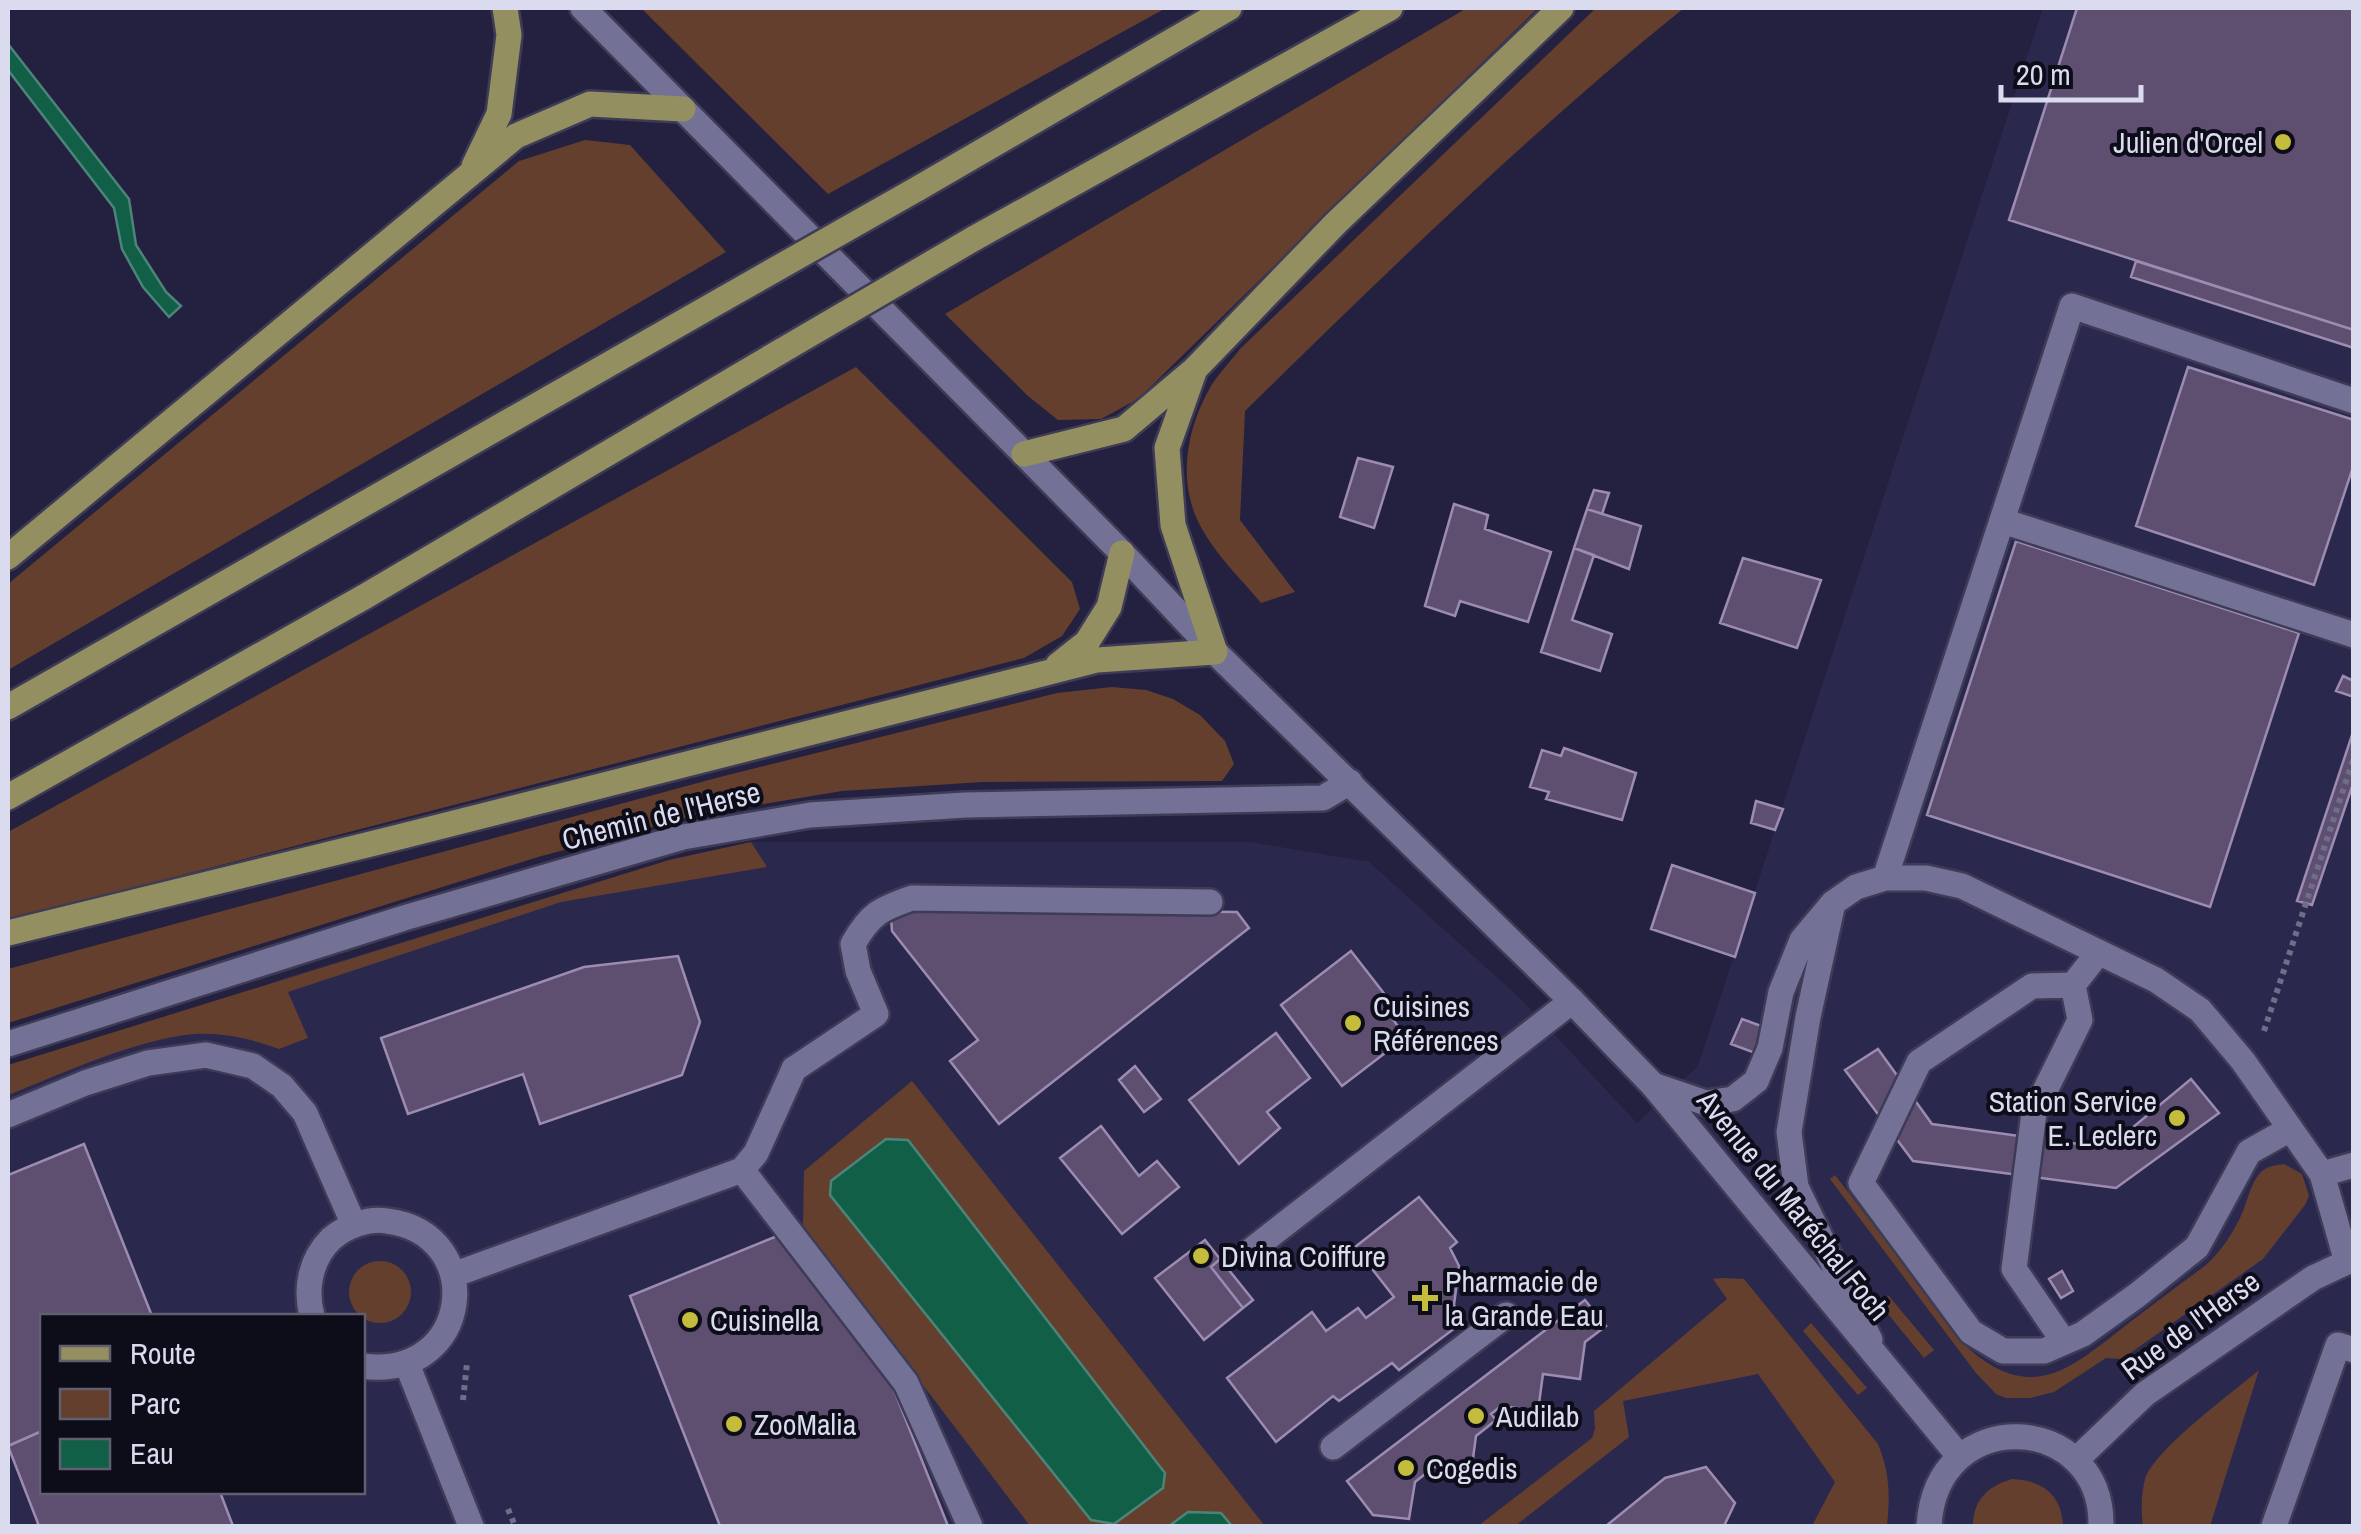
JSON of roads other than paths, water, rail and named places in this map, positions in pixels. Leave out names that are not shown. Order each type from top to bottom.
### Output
[{"type":"main road","points":[[470,175],[499,114],[509,35],[505,8]]},
{"type":"main road","points":[[8,707],[1229,8]]},
{"type":"main road","points":[[8,797],[364,597],[973,239],[1390,8]]},
{"type":"main road","points":[[1024,454],[1124,429],[1195,369],[1336,223],[1562,8]]},
{"type":"main road","points":[[8,557],[516,136],[590,104],[683,109]]},
{"type":"main road","points":[[8,933],[1097,660],[1215,652],[1174,525],[1167,448],[1195,369]]},
{"type":"main road","points":[[1050,672],[1087,642],[1094,631],[1108,607],[1122,553]]},
{"type":"street","name":"Avenue du Maréchal Foch","points":[[583,8],[1215,652],[1654,1084],[1959,1456]]},
{"type":"street","points":[[1885,878],[2072,306],[2354,400]]},
{"type":"street","points":[[2003,522],[2354,635]]},
{"type":"street","name":"Chemin de l'Herse","points":[[8,1044],[404,918],[683,836],[810,814],[965,805],[1323,798],[1350,782]]},
{"type":"street","points":[[1654,1084],[1706,1102],[1733,1099],[1756,1081],[1770,1048],[1781,992],[1802,940],[1834,903],[1856,886],[1885,878],[1926,878],[1962,886],[2156,980],[2200,1010],[2243,1062],[2322,1174],[2350,1261]]},
{"type":"street","points":[[453,1274],[742,1170],[756,1154],[794,1069],[876,1014],[858,971],[853,944],[865,922],[886,908],[912,898],[1210,902]]},
{"type":"street","points":[[1834,903],[1808,1017],[1789,1132],[1796,1187],[1879,1358]]},
{"type":"street","points":[[2064,1342],[2014,1269],[2034,1113],[2080,1020],[2073,985],[2099,952]]},
{"type":"street","points":[[2073,985],[2032,986],[1920,1062],[1861,1183],[1970,1332],[2004,1351],[2044,1350],[2083,1334],[2198,1247],[2250,1152],[2290,1130]]},
{"type":"street","points":[[1249,1252],[1572,1001]]},
{"type":"street","points":[[8,1115],[85,1083],[148,1063],[206,1055],[253,1066],[282,1086],[305,1113],[354,1224]]},
{"type":"street","points":[[2322,1174],[2354,1165]]},
{"type":"street","points":[[742,1170],[906,1384],[970,1526]]},
{"type":"street","points":[[311,1314],[309,1278],[317,1256],[333,1237],[354,1224],[378,1220],[403,1223],[425,1234],[442,1252],[453,1274],[456,1296],[451,1318],[442,1337],[427,1353],[408,1364],[365,1366]]},
{"type":"street","name":"Rue de l'Herse","points":[[2076,1460],[2145,1394],[2313,1278],[2350,1261]]},
{"type":"street","points":[[1333,1447],[1506,1315]]},
{"type":"street","points":[[2274,1526],[2338,1345],[2354,1350]]},
{"type":"street","points":[[408,1364],[472,1526]]},
{"type":"street","points":[[1929,1526],[1932,1499],[1942,1476],[1959,1456],[1980,1443],[2006,1436],[2031,1437],[2055,1445],[2076,1460],[2092,1483],[2101,1510],[2101,1526]]},
{"type":"water","points":[[8,44],[129,199],[136,245],[166,292],[181,306],[169,317],[143,287],[122,249],[114,208],[8,70]]},
{"type":"water","points":[[886,1139],[908,1140],[1165,1473],[1163,1488],[1114,1524],[1091,1520],[830,1195],[831,1181]]},
{"type":"water","points":[[1188,1512],[1221,1513],[1232,1526],[1169,1526]]},
{"type":"place","name":"Julien d'Orcel","points":[[2283,142]]},
{"type":"place","name":"Cuisines Références","points":[[1353,1023]]},
{"type":"place","name":"Station Service E. Leclerc","points":[[2177,1118]]},
{"type":"place","name":"Divina Coiffure","points":[[1201,1256]]},
{"type":"place","name":"Pharmacie de la Grande Eau","points":[[1425,1298]]},
{"type":"place","name":"Cuisinella","points":[[690,1320]]},
{"type":"place","name":"Audilab","points":[[1476,1416]]},
{"type":"place","name":"ZooMalia","points":[[734,1424]]},
{"type":"place","name":"Cogedis","points":[[1406,1468]]}]
